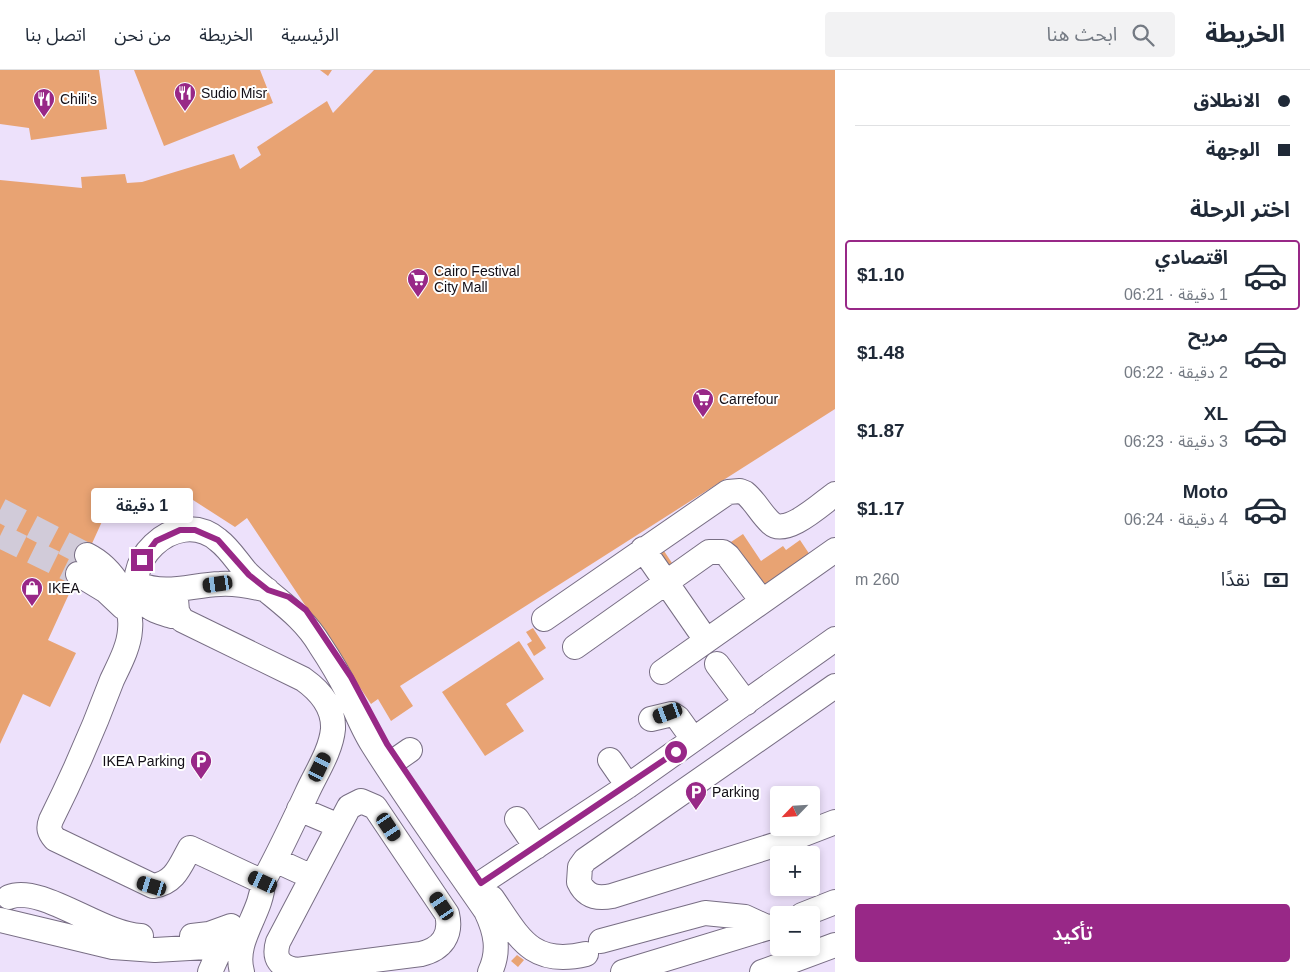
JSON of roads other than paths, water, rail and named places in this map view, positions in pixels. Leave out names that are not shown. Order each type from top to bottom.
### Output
[{"type":"street","points":[[544,619],[728,492],[734,490],[745,493],[769,522],[779,527],[791,525],[835,494]]},
{"type":"street","points":[[178,613],[172,616],[151,608],[141,598],[138,584],[142,560],[156,541],[180,530],[195,530],[218,540],[249,575],[268,590]]},
{"type":"street","points":[[643,549],[706,640]]},
{"type":"street","points":[[662,672],[835,550]]},
{"type":"street","points":[[575,648],[703,556],[716,551],[728,556],[762,601]]},
{"type":"street","points":[[83,565],[98,560],[115,580],[129,614],[128,639],[92,733],[51,820],[49,830],[51,834],[55,838],[152,886],[164,885],[172,879],[190,848],[263,882]]},
{"type":"street","points":[[138,584],[156,590],[175,590],[231,584],[268,590],[296,601],[310,615],[351,677],[375,724],[399,755],[481,883],[520,939],[560,965],[593,948],[699,914],[718,913],[745,917],[770,925]]},
{"type":"street","points":[[175,590],[178,613],[187,623],[302,679],[315,688],[325,700],[331,714],[332,730],[326,753],[275,860],[263,882],[249,894],[231,939],[210,972]]},
{"type":"street","points":[[481,883],[628,786],[805,660],[831,649]]},
{"type":"street","points":[[805,660],[832,689],[585,860],[580,867],[579,882],[588,894],[596,897],[612,896],[774,846],[835,822]]},
{"type":"street","points":[[717,664],[746,703]]},
{"type":"street","points":[[651,719],[672,714],[678,718],[693,740]]},
{"type":"street","points":[[399,755],[489,918],[497,948],[490,972]]},
{"type":"street","points":[[610,760],[628,786]]},
{"type":"street","points":[[361,801],[374,807],[447,914],[450,923],[445,941],[438,947],[421,954],[297,970],[286,968],[278,962],[275,952],[278,942],[339,826],[348,808],[354,803],[361,801]]},
{"type":"street","points":[[299,809],[339,826]]},
{"type":"street","points":[[517,819],[536,847]]},
{"type":"street","points":[[275,860],[312,877]]},
{"type":"street","points":[[16,894],[44,899],[113,931],[134,936],[201,935],[231,939],[155,950],[113,947],[45,932],[6,905],[16,894]]},
{"type":"street","points":[[820,908],[835,902]]},
{"type":"street","points":[[623,972],[770,927]]},
{"type":"street","points":[[0,937],[22,940],[45,932]]},
{"type":"street","points":[[231,939],[239,955],[242,972]]},
{"type":"street","points":[[762,972],[835,945]]},
{"type":"street","points":[[155,950],[188,962],[198,972]]},
{"type":"tunnel","points":[[0,510],[87,555]]},
{"type":"tunnel","points":[[0,536],[78,574]]},
{"type":"place","name":"Sudio Misr","points":[[185,112]]},
{"type":"place","name":"Chili's","points":[[44,118]]},
{"type":"place","name":"Cairo Festival City Mall","points":[[418,298]]},
{"type":"place","name":"Carrefour","points":[[703,418]]},
{"type":"place","name":"IKEA","points":[[32,607]]},
{"type":"place","name":"IKEA Parking","points":[[201,780]]},
{"type":"place","name":"Parking","points":[[696,811]]}]
